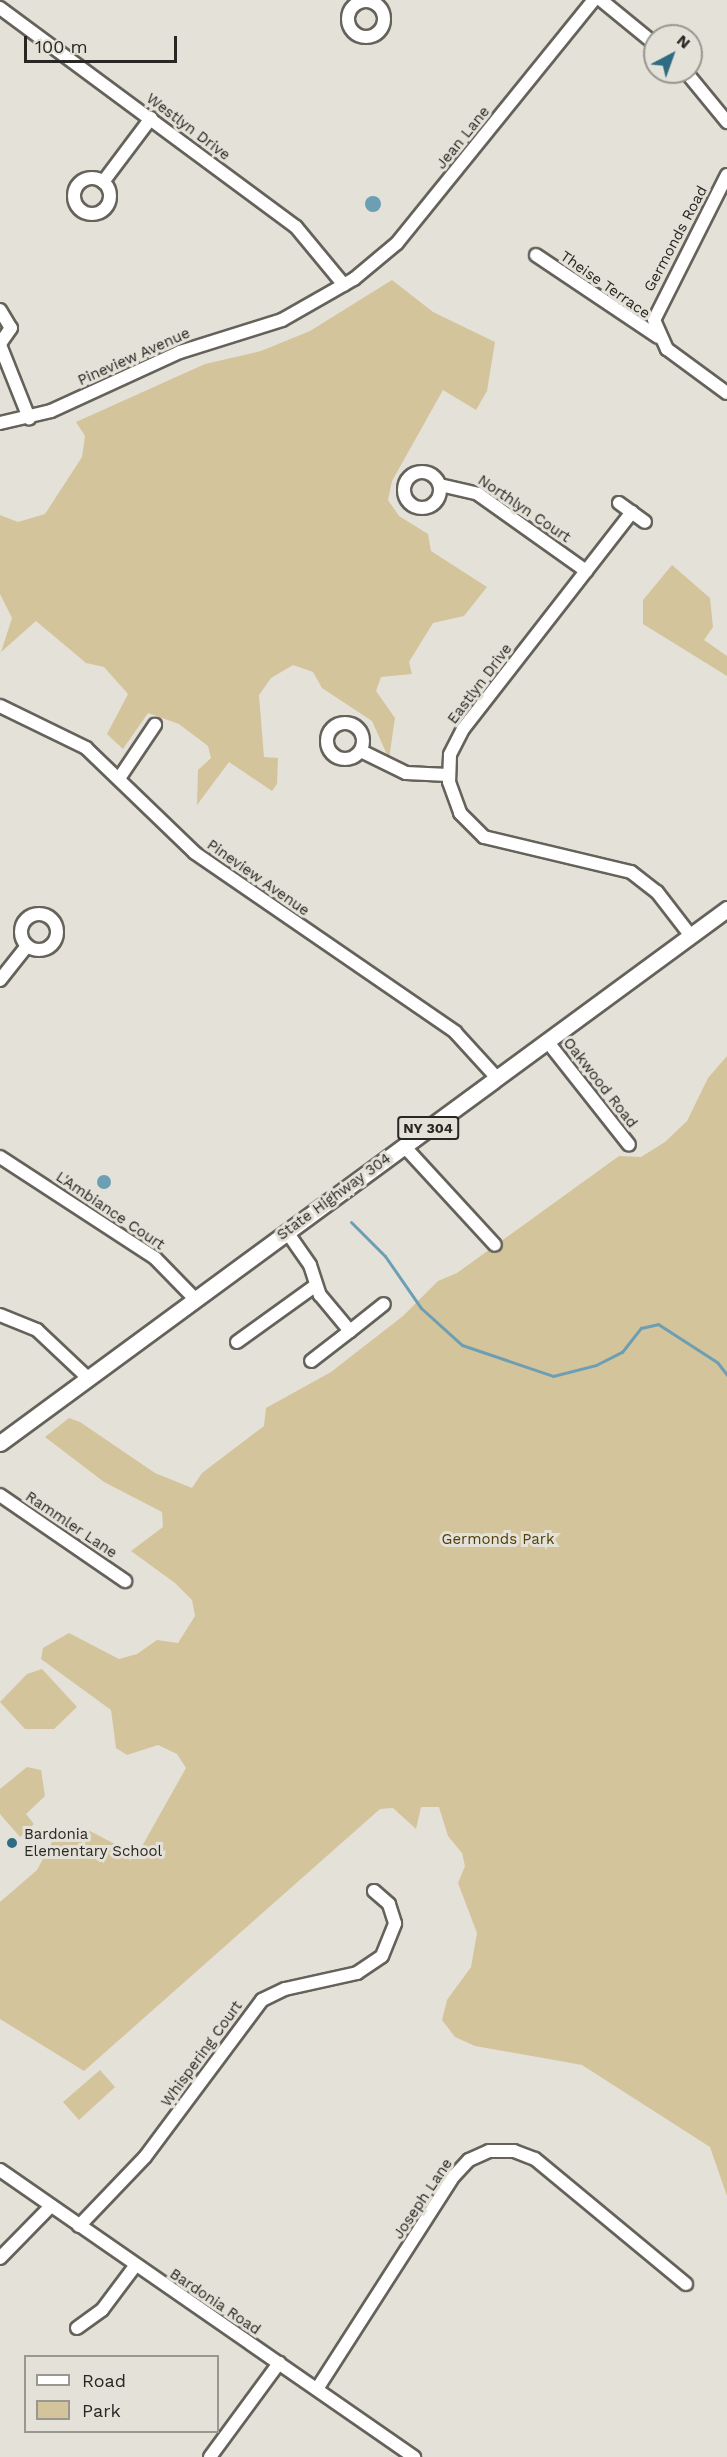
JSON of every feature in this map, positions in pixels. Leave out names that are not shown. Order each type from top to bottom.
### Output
[{"type":"main road","name":"State Highway 304","points":[[0,1443],[727,909]]},
{"type":"street","name":"Jean Lane","points":[[344,285],[397,243],[594,0]]},
{"type":"street","points":[[601,0],[643,34]]},
{"type":"street","name":"Westlyn Drive","points":[[0,8],[303,232],[344,285]]},
{"type":"street","points":[[696,84],[727,122]]},
{"type":"street","points":[[103,182],[151,118]]},
{"type":"street","name":"Germonds Road","points":[[658,337],[658,303],[727,175]]},
{"type":"street","name":"Theise Terrace","points":[[536,255],[658,337]]},
{"type":"street","name":"Pineview Avenue","points":[[0,423],[29,418],[180,352],[282,320],[344,285]]},
{"type":"street","points":[[0,310],[11,328],[0,344],[29,418]]},
{"type":"street","points":[[658,337],[727,393]]},
{"type":"street","name":"Northlyn Court","points":[[440,485],[478,494],[586,571]]},
{"type":"street","points":[[620,503],[645,522]]},
{"type":"street","name":"Eastlyn Drive","points":[[448,775],[459,736],[632,512]]},
{"type":"street","name":"Pineview Avenue","points":[[0,706],[77,742],[120,777],[204,860],[455,1032],[497,1078]]},
{"type":"street","points":[[120,777],[155,725]]},
{"type":"street","points":[[361,751],[406,773],[448,775],[460,813],[484,837],[631,872],[657,892],[691,936]]},
{"type":"street","points":[[0,980],[27,946]]},
{"type":"street","name":"Oakwood Road","points":[[548,1041],[629,1145]]},
{"type":"street","points":[[404,1146],[495,1245]]},
{"type":"street","name":"L'Ambiance Court","points":[[0,1156],[155,1258],[195,1299]]},
{"type":"street","points":[[287,1232],[310,1266],[315,1286],[350,1331]]},
{"type":"street","points":[[237,1342],[315,1286]]},
{"type":"street","points":[[310,1361],[384,1304]]},
{"type":"street","points":[[0,1315],[37,1330],[88,1378]]},
{"type":"street","name":"Rammler Lane","points":[[0,1495],[125,1581]]},
{"type":"street","name":"Whispering Court","points":[[79,2226],[145,2157],[262,2000],[285,1989],[357,1973],[382,1956],[395,1923],[389,1904],[374,1891]]},
{"type":"street","name":"Joseph Lane","points":[[317,2389],[454,2176],[469,2160],[489,2151],[514,2151],[535,2159],[686,2284]]},
{"type":"street","name":"Bardonia Road","points":[[0,2170],[135,2266],[414,2457]]},
{"type":"street","points":[[0,2258],[51,2206]]},
{"type":"street","points":[[77,2328],[102,2310],[135,2266]]},
{"type":"street","points":[[210,2457],[279,2363]]},
{"type":"green space","points":[[392,280],[433,312],[495,342],[487,391],[476,410],[443,390],[392,481],[388,500],[399,516],[428,534],[431,551],[487,587],[464,616],[433,623],[409,662],[412,674],[381,677],[376,691],[395,718],[389,759],[372,721],[322,688],[313,672],[293,665],[271,678],[259,695],[264,757],[278,758],[277,784],[272,791],[229,762],[197,805],[198,770],[211,758],[208,746],[179,724],[148,713],[123,749],[107,734],[128,694],[104,667],[86,663],[36,621],[1,652],[12,618],[0,594],[0,515],[18,522],[45,514],[82,457],[85,436],[76,422],[205,364],[261,351],[310,331]]},
{"type":"green space","points":[[672,565],[710,598],[713,627],[704,640],[727,656],[727,676],[643,624],[643,600]]},
{"type":"green space","name":"Germonds Park","points":[[727,1056],[727,2196],[710,2147],[582,2065],[475,2046],[455,2037],[442,2020],[447,2000],[471,1967],[477,1933],[458,1883],[465,1866],[462,1853],[448,1836],[439,1807],[421,1807],[416,1829],[393,1808],[380,1809],[84,2071],[0,2019],[0,1902],[37,1870],[52,1842],[68,1829],[90,1831],[128,1851],[141,1848],[186,1768],[177,1754],[158,1745],[127,1755],[116,1748],[111,1710],[41,1659],[43,1648],[69,1633],[119,1659],[137,1654],[157,1640],[178,1643],[195,1616],[192,1600],[175,1583],[131,1551],[163,1527],[162,1512],[104,1482],[45,1437],[69,1418],[80,1422],[155,1473],[192,1488],[202,1473],[264,1426],[266,1408],[331,1372],[403,1316],[438,1281],[457,1273],[619,1156],[641,1157],[665,1142],[687,1121],[708,1078]]},
{"type":"green space","points":[[42,1669],[77,1707],[54,1729],[25,1729],[0,1702],[27,1674]]},
{"type":"green space","points":[[27,1767],[41,1770],[45,1796],[26,1814],[34,1824],[20,1837],[0,1814],[0,1789]]},
{"type":"green space","points":[[100,2070],[115,2087],[79,2120],[63,2102]]},
{"type":"water","points":[[373,196],[381,204],[373,212],[365,204]]},
{"type":"water","points":[[104,1175],[109,1177],[111,1182],[109,1187],[104,1189],[99,1187],[97,1182],[99,1177]]},
{"type":"waterway","points":[[351,1222],[385,1256],[421,1308],[462,1345],[553,1376],[596,1365],[622,1352],[641,1328],[658,1324],[717,1362],[727,1375]]},
{"type":"place","name":"Bardonia Elementary School","points":[[12,1843]]}]
